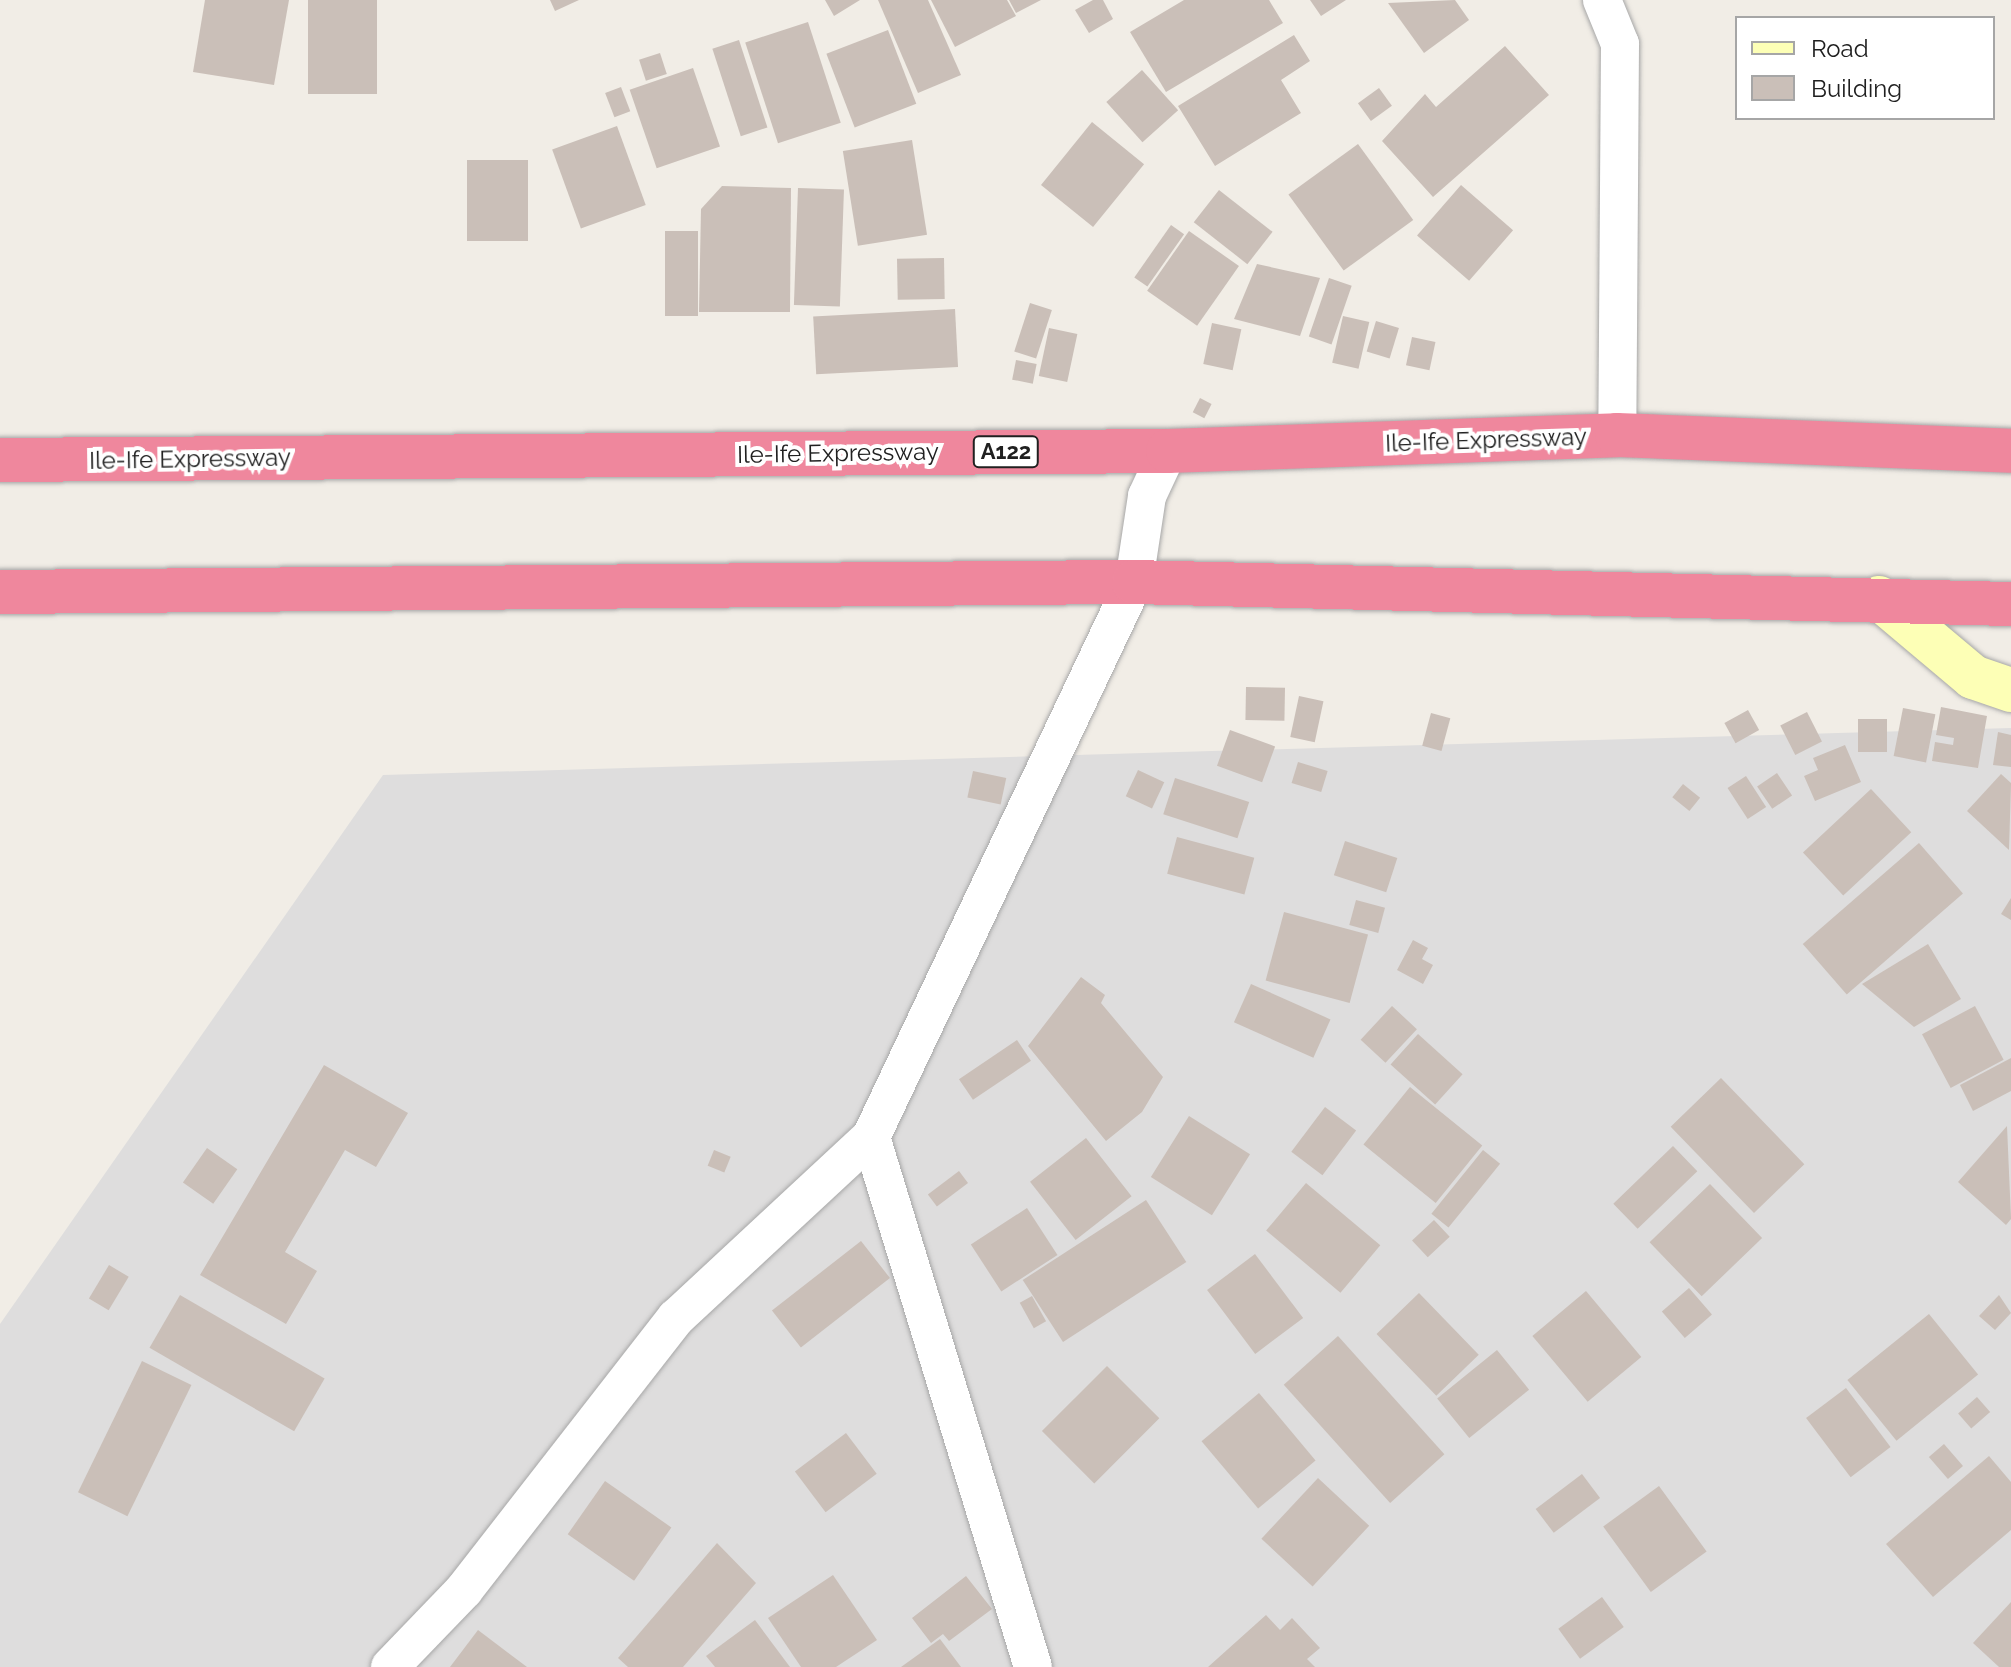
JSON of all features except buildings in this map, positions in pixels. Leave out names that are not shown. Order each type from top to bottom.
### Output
[{"type":"highway","name":"Ile-Ife Expressway","points":[[0,460],[1168,451],[1617,435],[2011,451]]},
{"type":"highway","points":[[0,592],[1134,582],[1879,598],[2011,604]]},
{"type":"street","points":[[1602,0],[1620,44],[1617,435]]},
{"type":"street","points":[[390,1667],[464,1590],[676,1318],[871,1137],[1134,582],[1147,496],[1168,451]]},
{"type":"street","points":[[1879,598],[1973,677],[2011,690]]},
{"type":"street","points":[[871,1137],[1033,1667]]},
{"type":"shaded area","points":[[2011,728],[2011,1667],[0,1667],[0,1324],[383,775]]}]
